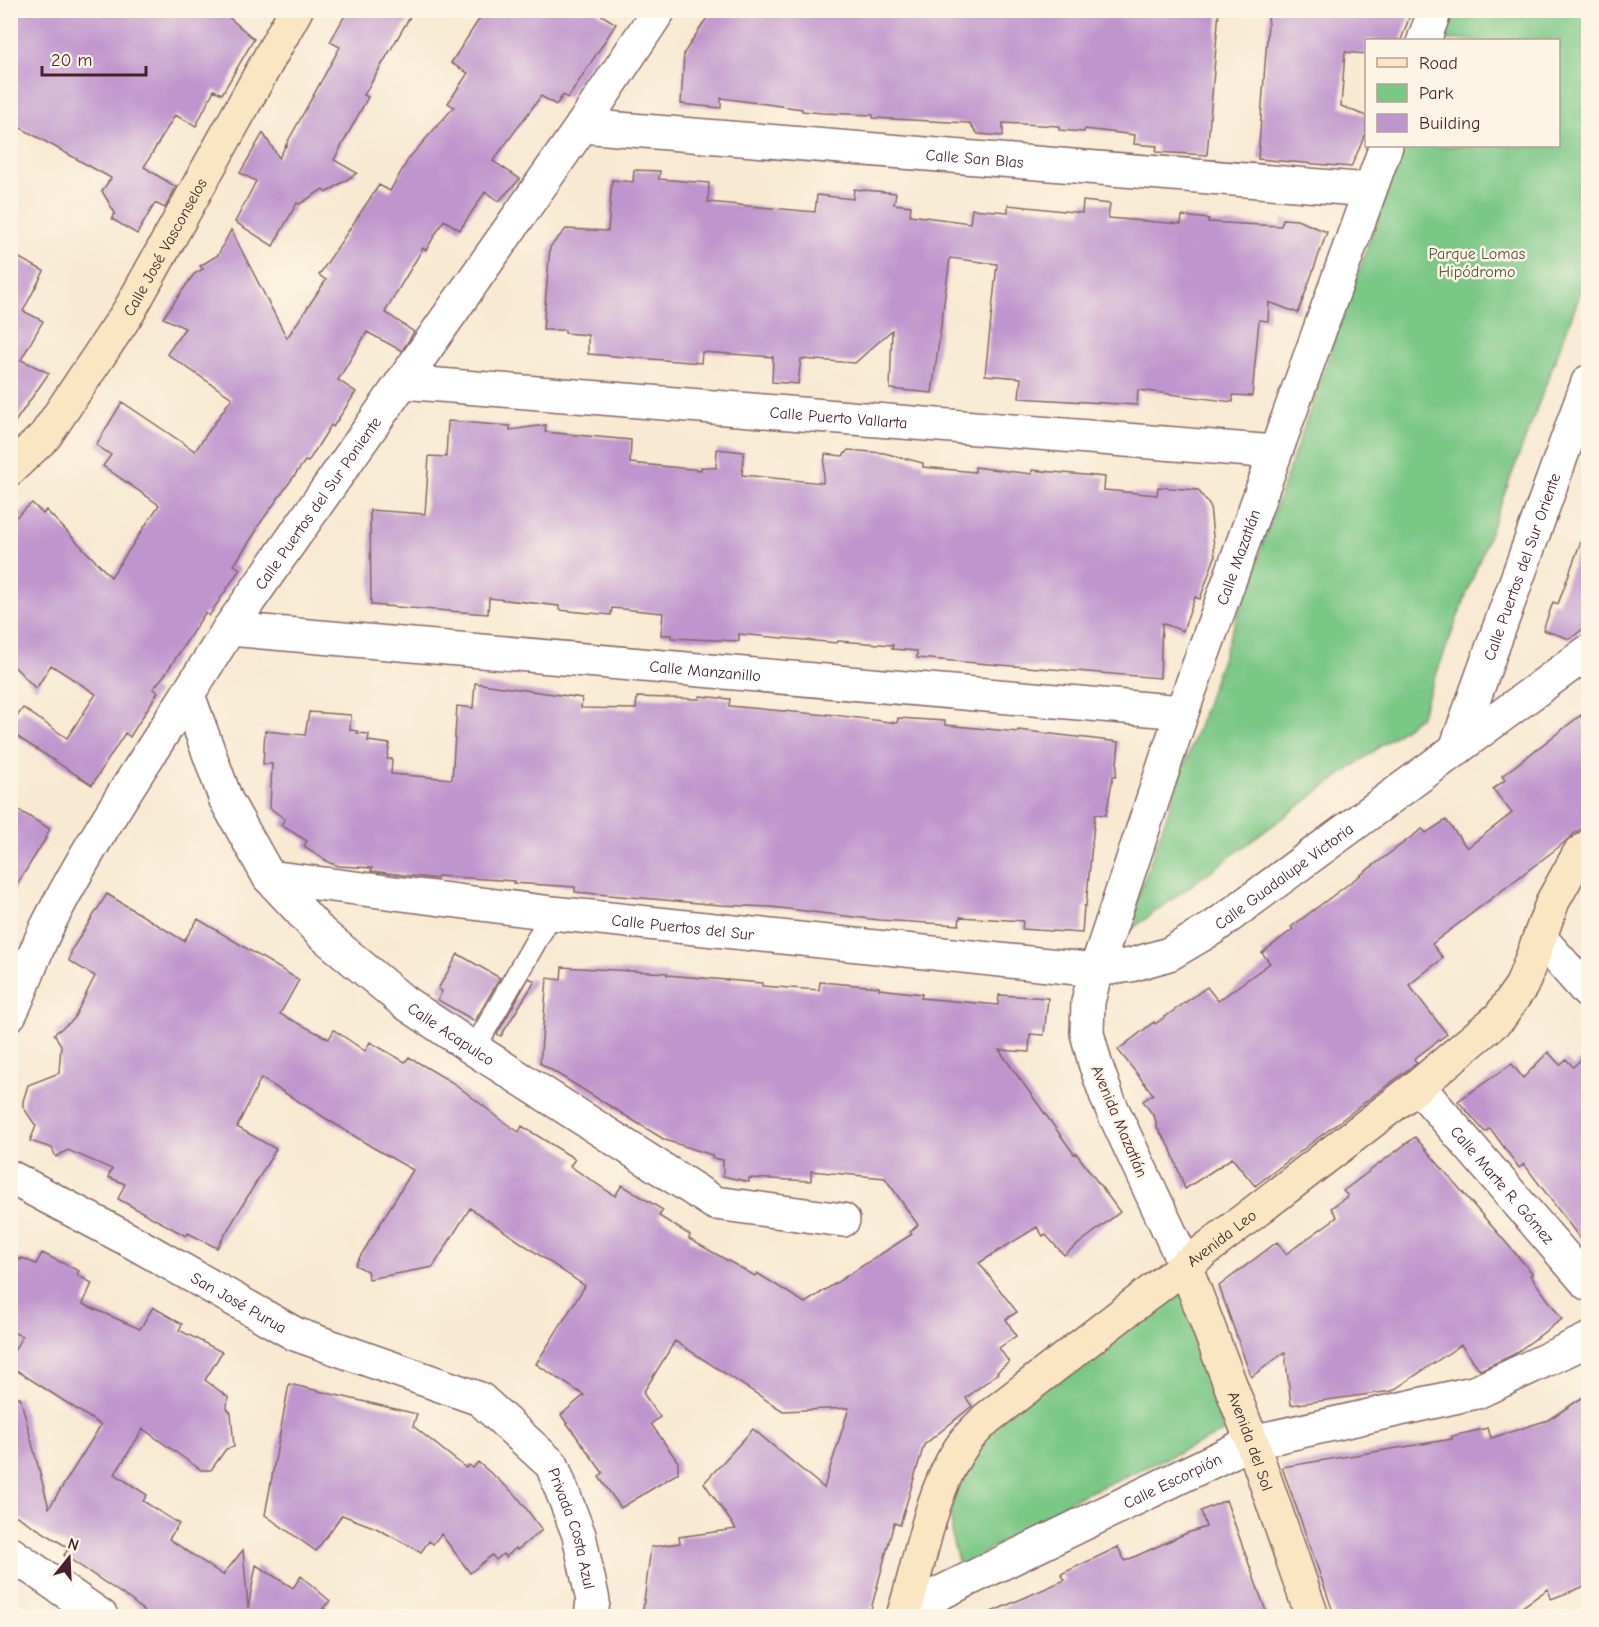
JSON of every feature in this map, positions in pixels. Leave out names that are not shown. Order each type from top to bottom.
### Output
[{"type":"street","name":"Calle José Vasconselos","points":[[10,469],[45,436],[129,312],[296,10]]},
{"type":"street","name":"Calle Puertos del Sur Poniente","points":[[10,1014],[51,919],[106,822],[229,628],[582,126],[659,10]]},
{"type":"street","points":[[1424,39],[1435,10]]},
{"type":"street","name":"Calle San Blas","points":[[582,126],[1369,190]]},
{"type":"street","name":"Calle Mazatlán","points":[[1096,970],[1182,712],[1386,147]]},
{"type":"street","name":"Calle Puerto Vallarta","points":[[402,382],[1275,452]]},
{"type":"street","name":"Calle Puertos del Sur Oriente","points":[[1455,751],[1588,382]]},
{"type":"street","name":"Calle Manzanillo","points":[[229,628],[1182,712]]},
{"type":"street","name":"Calle Guadalupe Victoria","points":[[1096,970],[1131,965],[1169,954],[1213,928],[1588,652]]},
{"type":"street","name":"Calle Acapulco","points":[[188,695],[226,800],[269,877],[321,933],[404,1002],[715,1203],[843,1220]]},
{"type":"street","name":"Avenida Leo","points":[[904,1614],[937,1496],[948,1469],[964,1442],[986,1419],[1418,1086],[1500,1017],[1522,985],[1553,901],[1579,854],[1588,847]]},
{"type":"street","name":"Calle Puertos del Sur","points":[[269,877],[552,913],[1096,970]]},
{"type":"street","points":[[1540,938],[1588,992]]},
{"type":"street","name":"Avenida Mazatlán","points":[[1096,970],[1088,1002],[1087,1033],[1095,1063],[1108,1100],[1185,1265]]},
{"type":"street","name":"Calle Marte R. Gómez","points":[[1418,1086],[1588,1284]]},
{"type":"street","name":"San José Purua","points":[[10,1177],[131,1241],[295,1334],[480,1399]]},
{"type":"street","name":"Avenida del Sol","points":[[1185,1265],[1252,1442],[1312,1617]]},
{"type":"street","name":"Calle Escorpión","points":[[904,1614],[1252,1442],[1477,1392],[1588,1340]]},
{"type":"street","name":"Privada Costa Azul","points":[[480,1399],[552,1465],[579,1535],[593,1601],[591,1617]]},
{"type":"street","points":[[10,1552],[101,1617]]},
{"type":"lane","points":[[474,1049],[552,913]]},
{"type":"green space","name":"Parque Lomas Hipódromo","points":[[1451,11],[1588,11],[1588,273],[1420,717],[1125,934],[1403,147],[1560,147],[1560,39],[1440,39]]},
{"type":"green space","points":[[1179,1280],[1224,1432],[1072,1500],[960,1567],[953,1543],[951,1517],[953,1486],[985,1432]]},
{"type":"building","points":[[10,10],[220,10],[254,39],[222,94],[214,90],[196,126],[175,115],[144,167],[176,187],[165,208],[155,203],[137,234],[112,219],[115,213],[102,191],[111,178],[10,122]]},
{"type":"building","points":[[348,10],[414,10],[364,95],[368,97],[334,160],[357,173],[326,193],[323,189],[300,204],[297,203],[273,246],[235,222],[256,181],[240,173],[263,133],[279,158],[287,146],[340,47],[330,42]]},
{"type":"building","points":[[485,10],[594,10],[616,24],[568,98],[563,95],[556,105],[541,96],[493,161],[520,179],[499,201],[485,192],[460,230],[444,220],[426,250],[423,248],[385,312],[414,332],[402,351],[367,332],[338,380],[356,392],[333,427],[331,425],[308,462],[305,461],[256,529],[234,565],[240,569],[209,616],[205,613],[153,689],[158,692],[130,737],[125,733],[92,785],[10,732],[10,726],[23,708],[67,738],[96,694],[51,665],[36,689],[10,662],[10,522],[32,503],[43,514],[46,510],[111,577],[159,505],[103,466],[111,455],[96,445],[122,402],[195,451],[232,398],[167,354],[185,328],[163,318],[194,274],[203,269],[200,266],[218,255],[231,230],[287,338],[326,280],[319,275],[379,185],[390,191],[409,158],[454,107],[448,103],[468,73],[451,63]]},
{"type":"building","points":[[762,10],[1219,10],[1207,155],[1156,152],[1157,146],[1134,144],[1135,135],[1085,129],[1084,132],[1059,130],[1059,126],[1003,123],[1003,136],[978,134],[969,123],[873,118],[873,115],[802,111],[802,109],[721,98],[721,108],[681,104],[684,53],[710,13],[762,16]]},
{"type":"building","points":[[1269,10],[1412,10],[1401,39],[1365,39],[1365,54],[1345,52],[1341,106],[1365,116],[1365,135],[1351,167],[1258,159]]},
{"type":"building","points":[[634,170],[660,171],[659,179],[709,183],[708,202],[815,212],[817,195],[853,199],[854,189],[896,193],[894,204],[911,206],[910,215],[970,223],[972,209],[1008,212],[1008,205],[1082,213],[1083,201],[1110,204],[1108,218],[1181,224],[1182,216],[1209,219],[1208,222],[1281,226],[1283,219],[1297,220],[1327,232],[1298,313],[1269,302],[1268,321],[1259,320],[1252,396],[1233,395],[1233,402],[1138,390],[1137,405],[1019,398],[1021,378],[985,375],[997,264],[950,258],[932,393],[890,389],[892,330],[855,363],[801,359],[798,384],[772,382],[773,357],[702,352],[701,363],[588,354],[588,335],[565,333],[565,330],[543,330],[550,247],[566,229],[608,231],[612,180],[633,182]]},
{"type":"building","points":[[10,253],[44,271],[23,311],[43,321],[21,360],[49,373],[10,429]]},
{"type":"building","points":[[448,421],[510,426],[510,430],[546,425],[545,432],[631,440],[630,463],[701,470],[701,467],[716,468],[717,449],[744,452],[742,475],[823,483],[825,454],[843,456],[848,450],[884,453],[923,463],[923,467],[975,472],[975,467],[1032,474],[1032,470],[1105,477],[1104,490],[1157,495],[1158,487],[1198,490],[1210,506],[1215,557],[1200,599],[1195,597],[1183,631],[1162,623],[1160,678],[917,658],[917,651],[892,649],[893,645],[838,641],[837,643],[739,634],[739,641],[671,638],[672,635],[661,635],[663,613],[612,608],[611,615],[559,610],[559,606],[489,598],[488,614],[371,605],[370,510],[425,514],[429,456],[446,457]]},
{"type":"building","points":[[1585,530],[1588,531],[1588,625],[1570,639],[1543,630],[1553,602],[1558,604]]},
{"type":"building","points":[[475,683],[582,698],[581,708],[636,709],[637,697],[700,699],[700,696],[730,699],[729,706],[827,714],[897,723],[898,718],[945,721],[945,725],[1018,732],[1018,730],[1119,742],[1116,776],[1113,776],[1106,815],[1095,814],[1082,933],[1022,929],[1023,921],[960,917],[959,925],[879,920],[771,907],[720,905],[575,892],[575,887],[513,883],[514,881],[438,876],[437,879],[371,871],[372,868],[339,866],[330,863],[304,846],[307,841],[281,825],[285,819],[270,808],[272,764],[263,764],[265,731],[305,735],[309,712],[351,715],[350,730],[369,734],[368,741],[390,744],[387,759],[392,759],[391,774],[452,779],[457,706],[473,708]]},
{"type":"building","points":[[1581,715],[1588,734],[1588,825],[1432,944],[1443,958],[1409,985],[1447,1034],[1414,1059],[1417,1063],[1255,1186],[1232,1158],[1185,1189],[1170,1147],[1143,1101],[1153,1094],[1118,1050],[1154,1022],[1155,1024],[1207,987],[1218,1001],[1270,963],[1262,953],[1293,929],[1291,927],[1422,829],[1426,833],[1446,820],[1467,848],[1512,813],[1493,789],[1505,780],[1502,776]]},
{"type":"building","points":[[10,805],[50,829],[10,896]]},
{"type":"building","points":[[107,894],[184,941],[198,919],[299,980],[280,1014],[329,1039],[334,1030],[365,1051],[370,1042],[405,1062],[409,1057],[455,1084],[519,1132],[522,1126],[575,1159],[570,1166],[615,1196],[622,1185],[663,1210],[659,1216],[690,1235],[689,1239],[755,1276],[757,1273],[805,1303],[912,1234],[910,1232],[918,1225],[885,1178],[811,1171],[811,1181],[749,1178],[749,1182],[723,1176],[723,1160],[665,1140],[540,1063],[547,978],[561,980],[562,967],[667,973],[667,975],[762,983],[762,986],[819,990],[820,982],[879,987],[879,989],[922,994],[921,998],[998,1005],[999,995],[1048,998],[1044,1035],[1030,1034],[1029,1052],[999,1050],[1074,1154],[1076,1153],[1120,1212],[1064,1255],[1045,1234],[1043,1236],[1037,1227],[979,1263],[1017,1312],[1006,1319],[1016,1336],[999,1348],[1009,1362],[966,1398],[972,1406],[924,1445],[900,1525],[894,1523],[869,1617],[642,1617],[651,1547],[680,1543],[679,1537],[736,1529],[704,1483],[753,1429],[824,1488],[849,1408],[783,1411],[675,1341],[643,1393],[660,1417],[651,1424],[678,1462],[678,1473],[621,1508],[599,1477],[603,1473],[561,1415],[584,1395],[536,1364],[585,1286],[470,1208],[433,1267],[369,1279],[367,1271],[355,1265],[413,1170],[261,1078],[237,1127],[276,1149],[217,1248],[188,1233],[186,1236],[118,1199],[125,1184],[108,1177],[112,1169],[68,1150],[56,1157],[52,1148],[30,1141],[36,1126],[23,1107],[23,1101],[28,1085],[59,1073],[61,1045],[54,1034],[73,1020],[95,976],[69,961],[72,949]]},
{"type":"building","points":[[458,954],[500,978],[475,1021],[438,1000],[442,991],[438,989]]},
{"type":"building","points":[[529,978],[535,981],[501,1036],[497,1034]]},
{"type":"building","points":[[1548,1052],[1560,1065],[1566,1059],[1573,1067],[1588,1053],[1588,1249],[1524,1164],[1519,1168],[1490,1128],[1485,1132],[1458,1101],[1512,1064],[1523,1078]]},
{"type":"building","points":[[1415,1137],[1533,1274],[1530,1275],[1562,1319],[1513,1355],[1480,1370],[1461,1345],[1392,1391],[1291,1405],[1285,1352],[1251,1377],[1219,1286],[1277,1242],[1286,1254],[1337,1217],[1331,1208],[1348,1196],[1343,1191]]},
{"type":"building","points":[[42,1253],[79,1271],[77,1275],[92,1283],[83,1304],[140,1329],[153,1307],[182,1324],[179,1330],[222,1352],[205,1380],[228,1397],[227,1408],[231,1413],[234,1447],[226,1449],[211,1470],[201,1470],[143,1429],[115,1474],[147,1495],[143,1501],[179,1524],[169,1539],[223,1575],[243,1550],[248,1608],[256,1565],[293,1588],[301,1576],[330,1601],[323,1608],[337,1617],[151,1617],[131,1600],[64,1555],[69,1548],[10,1512],[10,1398],[20,1397],[49,1508],[101,1425],[10,1366],[10,1359],[22,1336],[10,1331],[10,1255],[36,1264]]},
{"type":"building","points":[[289,1384],[417,1414],[413,1426],[466,1468],[469,1465],[473,1468],[478,1462],[517,1496],[542,1530],[506,1557],[503,1554],[496,1560],[492,1555],[470,1573],[441,1534],[433,1544],[429,1541],[421,1552],[376,1528],[342,1515],[316,1551],[265,1515]]},
{"type":"building","points":[[1588,1394],[1588,1585],[1551,1599],[1548,1589],[1511,1615],[1504,1611],[1467,1617],[1374,1617],[1373,1613],[1360,1617],[1335,1617],[1282,1467],[1452,1439],[1452,1436],[1488,1428],[1491,1438],[1548,1420]]},
{"type":"building","points":[[1226,1500],[1268,1617],[980,1617],[1065,1580],[1061,1574],[1118,1547],[1125,1561],[1187,1533],[1206,1527],[1201,1511]]}]
